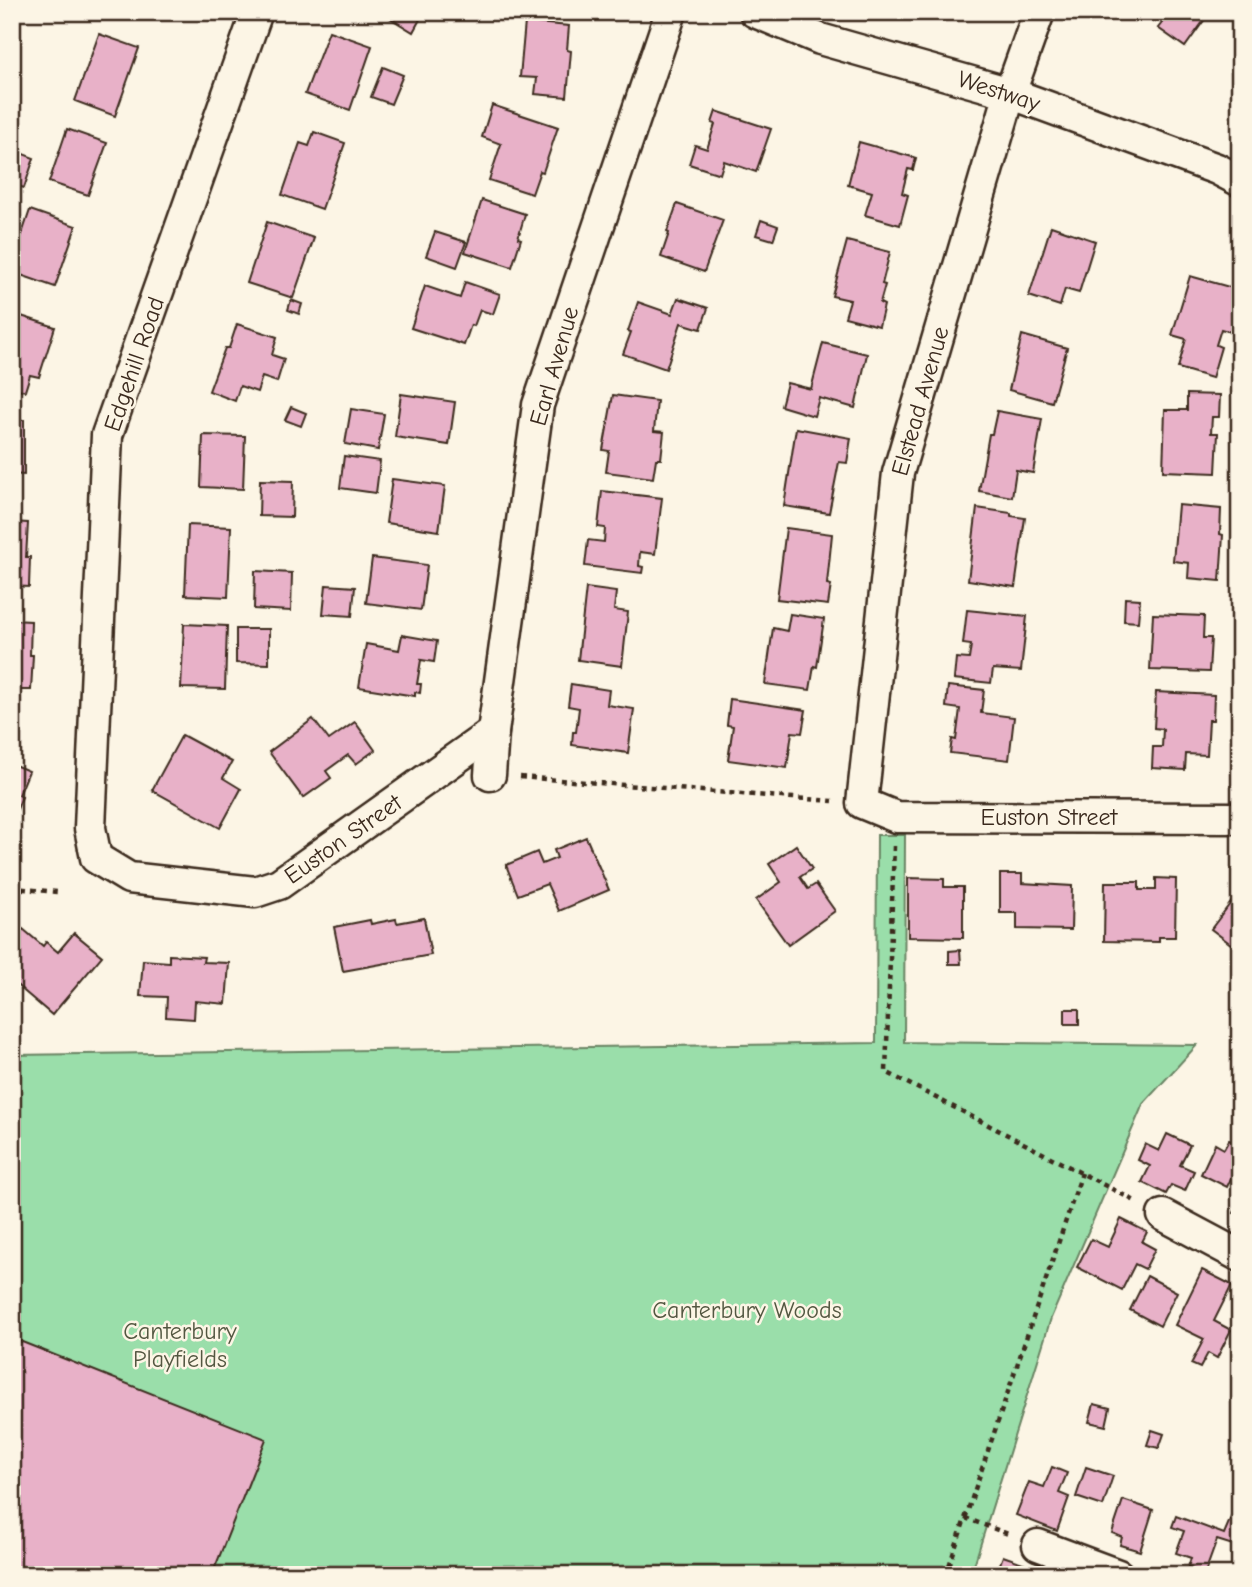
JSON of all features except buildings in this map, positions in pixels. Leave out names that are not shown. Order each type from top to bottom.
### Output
[{"type":"street","name":"Edgehill Road","points":[[96,858],[90,828],[107,435],[257,12]]},
{"type":"street","name":"Earl Avenue","points":[[490,775],[493,732],[538,405],[671,12]]},
{"type":"street","name":"Westway","points":[[755,12],[820,39],[1010,93],[1217,169],[1240,181]]},
{"type":"street","name":"Elstead Avenue","points":[[862,803],[898,473],[1010,93],[1039,12]]},
{"type":"street","name":"Euston Street","points":[[96,858],[129,878],[255,892],[279,884],[493,732]]},
{"type":"street","name":"Euston Street","points":[[862,803],[896,817],[1240,818]]},
{"type":"street","points":[[1163,1215],[1240,1256]]},
{"type":"street","points":[[1038,1545],[1118,1575]]},
{"type":"path","points":[[520,777],[862,803]]},
{"type":"path","points":[[896,817],[886,1072],[1163,1215]]},
{"type":"path","points":[[12,888],[58,892]]},
{"type":"path","points":[[946,1575],[1082,1172]]},
{"type":"path","points":[[965,1518],[1038,1545]]},
{"type":"green space","name":"Canterbury Woods","points":[[877,835],[905,835],[904,1042],[1197,1045],[1143,1104],[1051,1318],[971,1575],[12,1575],[12,1055],[876,1043]]},
{"type":"park label","name":"Canterbury Playfields","points":[[180,1345]]}]
